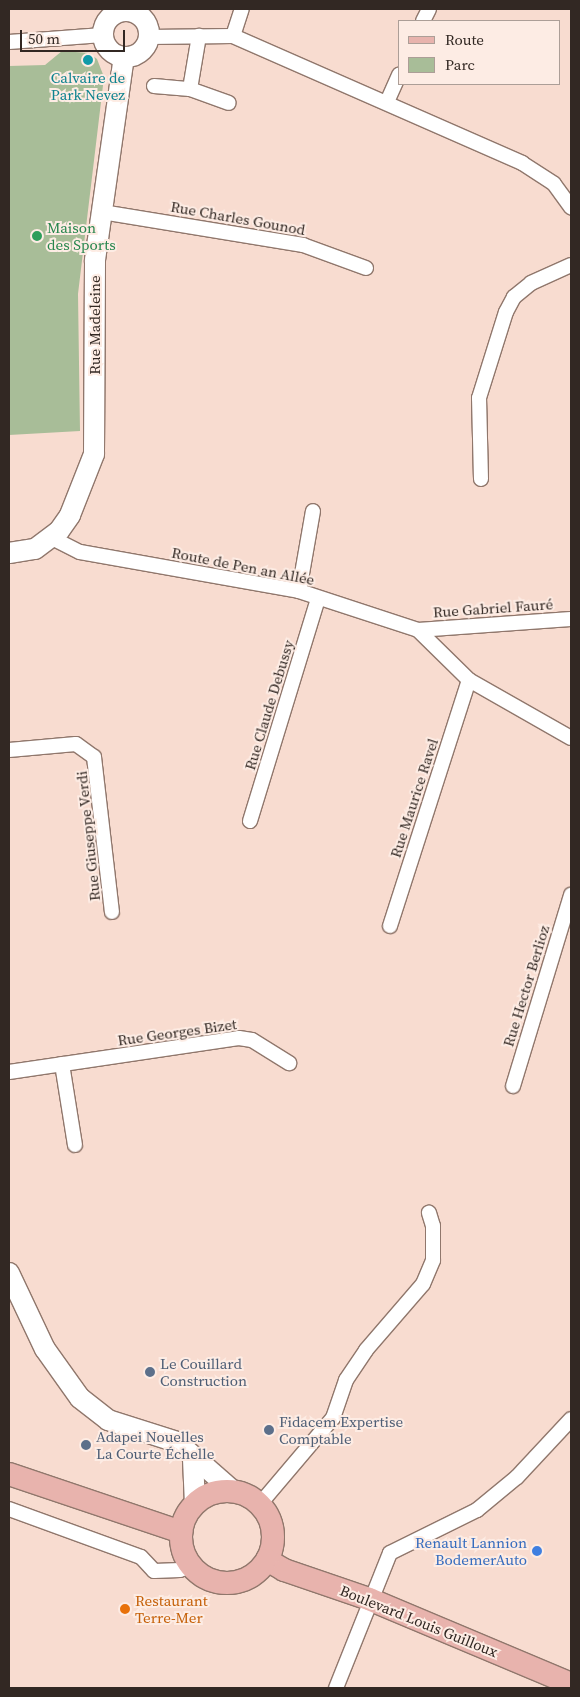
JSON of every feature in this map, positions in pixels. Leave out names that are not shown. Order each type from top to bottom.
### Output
[{"type":"main road","points":[[136,11],[147,25],[148,37],[140,52],[124,57],[110,50],[103,35],[106,22],[116,14],[136,11]]},
{"type":"main road","name":"Rue Madeleine","points":[[9,553],[35,549],[52,538],[70,514],[94,454],[95,260],[124,57]]},
{"type":"main road","points":[[9,1273],[45,1349],[80,1398],[108,1420],[172,1439],[233,1491],[260,1504],[272,1525],[272,1549],[267,1560],[247,1578],[234,1582],[208,1579],[191,1566],[185,1555],[181,1532],[185,1517],[195,1504],[212,1493],[233,1491]]},
{"type":"main road","points":[[193,1458],[195,1504]]},
{"type":"main road","points":[[9,1474],[181,1532]]},
{"type":"main road","name":"Boulevard Louis Guilloux","points":[[267,1560],[284,1570],[369,1599],[571,1684]]},
{"type":"street","points":[[234,36],[242,9]]},
{"type":"street","points":[[9,42],[103,35]]},
{"type":"street","points":[[190,89],[199,36]]},
{"type":"street","points":[[148,37],[234,36],[387,102],[539,172],[554,184],[571,207]]},
{"type":"street","points":[[387,102],[398,77]]},
{"type":"street","points":[[154,86],[190,89],[229,103]]},
{"type":"street","name":"Rue Charles Gounod","points":[[102,212],[302,245],[366,268]]},
{"type":"street","points":[[481,479],[479,398],[506,312],[514,297],[531,283],[571,265]]},
{"type":"street","points":[[300,591],[313,511]]},
{"type":"street","name":"Route de Pen an Allée","points":[[52,538],[80,552],[300,591],[418,630],[469,680],[571,738]]},
{"type":"street","name":"Rue Claude Debussy","points":[[250,821],[318,598]]},
{"type":"street","name":"Rue Gabriel Fauré","points":[[418,630],[571,619]]},
{"type":"street","name":"Rue Maurice Ravel","points":[[390,926],[469,680]]},
{"type":"street","name":"Rue Giuseppe Verdi","points":[[9,750],[76,744],[94,757],[112,912]]},
{"type":"street","name":"Rue Hector Berlioz","points":[[512,1086],[571,897]]},
{"type":"street","name":"Rue Georges Bizet","points":[[9,1072],[239,1038],[252,1040],[289,1063]]},
{"type":"street","points":[[62,1064],[75,1145]]},
{"type":"street","points":[[260,1504],[334,1418],[346,1380],[366,1350],[423,1284],[433,1260],[433,1226],[429,1213]]},
{"type":"street","points":[[336,1688],[369,1599],[390,1553],[477,1510],[517,1477],[571,1419]]},
{"type":"street","points":[[9,1509],[141,1557],[154,1570],[180,1570],[191,1566]]},
{"type":"green space","points":[[62,51],[89,53],[97,59],[104,77],[78,294],[80,431],[9,435],[9,66],[45,65]]},
{"type":"place","name":"Calvaire de Park Nevez","points":[[88,60]]},
{"type":"place","name":"Maison des Sports","points":[[37,236]]},
{"type":"place","name":"Le Couillard Construction","points":[[150,1372]]},
{"type":"place","name":"Fidacem Expertise Comptable","points":[[269,1430]]},
{"type":"place","name":"Adapei Nouelles La Courte Échelle","points":[[86,1445]]},
{"type":"place","name":"Renault Lannion BodemerAuto","points":[[537,1551]]},
{"type":"place","name":"Restaurant Terre-Mer","points":[[125,1609]]}]
